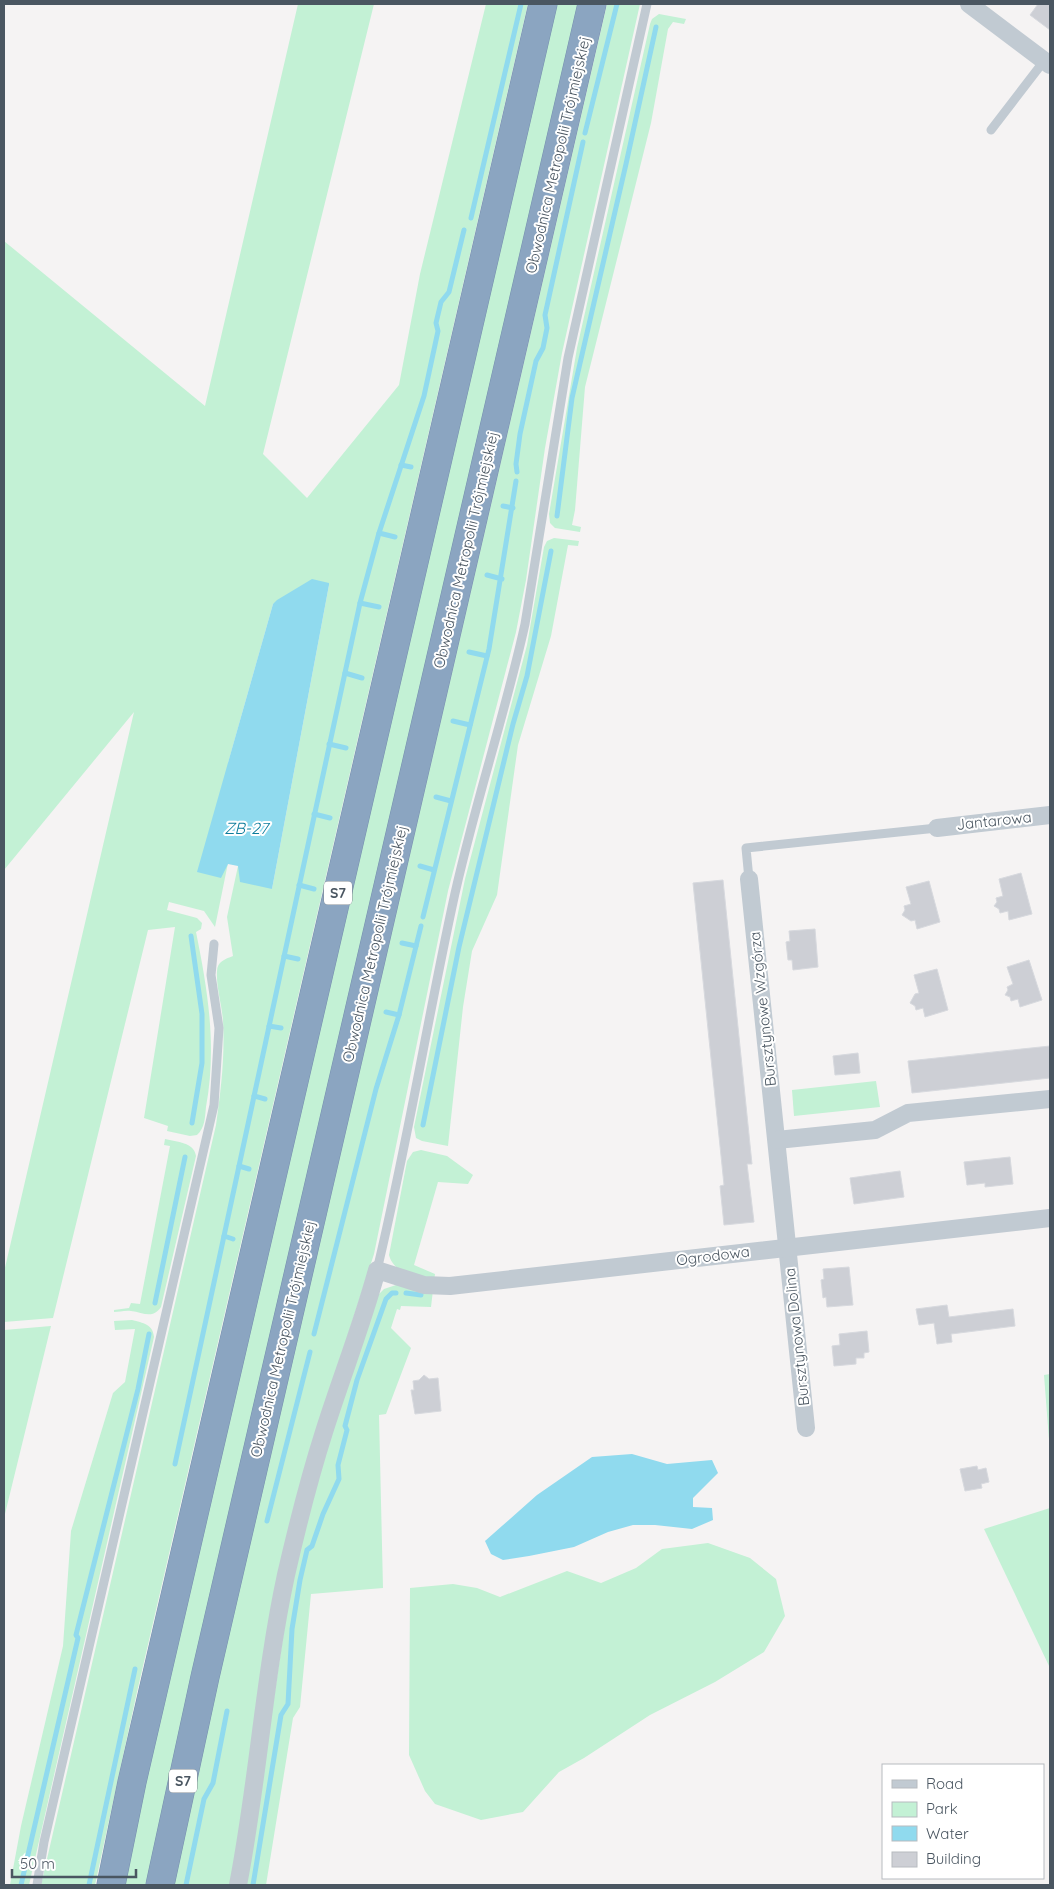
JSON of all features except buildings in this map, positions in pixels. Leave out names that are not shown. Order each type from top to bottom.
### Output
[{"type":"highway","name":"S7","points":[[111,1885],[132,1782],[543,4]]},
{"type":"highway","name":"Obwodnica Metropolii Trójmiejskiej","points":[[160,1885],[205,1677],[592,4]]},
{"type":"street","points":[[980,7],[1047,63]]},
{"type":"street","name":"Jantarowa","points":[[937,828],[1050,815]]},
{"type":"street","name":"Bursztynowe Wzgórza","points":[[749,879],[788,1247]]},
{"type":"street","points":[[777,1140],[875,1130],[908,1113],[1050,1099]]},
{"type":"street","name":"Ogrodowa","points":[[377,1270],[424,1285],[450,1286],[1050,1218]]},
{"type":"street","name":"Bursztynowa Dolina","points":[[788,1247],[806,1428]]},
{"type":"street","points":[[238,1885],[248,1836],[269,1676],[286,1576],[312,1470],[367,1306],[377,1270]]},
{"type":"lane","points":[[377,1270],[452,905],[472,820],[518,657],[568,358],[647,4]]},
{"type":"lane","points":[[991,130],[1047,63]]},
{"type":"lane","points":[[749,879],[746,848],[937,828]]},
{"type":"lane","points":[[37,1885],[49,1822],[214,1105],[219,1028],[211,975],[214,944]]},
{"type":"green space","points":[[298,4],[374,4],[263,454],[307,498],[399,385],[420,274],[486,4],[528,4],[137,1692],[95,1885],[41,1885],[216,1125],[223,1047],[223,1021],[217,983],[217,968],[224,960],[233,956],[227,917],[238,866],[272,889],[329,585],[273,604],[228,763],[228,863],[215,927],[204,911],[169,902],[167,910],[197,918],[202,923],[201,929],[196,932],[210,1019],[211,1063],[202,1129],[197,1135],[190,1136],[167,1131],[168,1126],[144,1118],[175,927],[148,930],[53,1318],[4,1322],[4,1272],[134,712],[4,870],[4,241],[205,406]]},
{"type":"green space","points":[[553,4],[581,4],[148,1885],[120,1885]]},
{"type":"green space","points":[[607,4],[640,4],[562,353],[516,632],[448,891],[374,1254],[321,1418],[232,1885],[173,1885],[213,1703]]},
{"type":"green space","points":[[659,14],[686,19],[684,24],[673,22],[668,29],[651,123],[585,387],[575,510],[572,525],[581,527],[580,532],[555,528],[550,523],[549,514],[577,348],[650,24],[652,19]]},
{"type":"green space","points":[[554,538],[579,541],[578,546],[568,545],[551,636],[518,745],[497,895],[472,951],[463,1007],[448,1146],[422,1141],[416,1138],[414,1127],[465,879],[527,645],[544,547],[547,541]]},
{"type":"green space","points":[[876,1081],[880,1107],[794,1116],[792,1090]]},
{"type":"green space","points":[[165,1139],[188,1145],[195,1151],[196,1156],[161,1307],[158,1311],[151,1314],[129,1311],[114,1312],[114,1310],[129,1308],[131,1303],[140,1304],[170,1146],[164,1145]]},
{"type":"green space","points":[[421,1150],[447,1156],[473,1175],[468,1184],[438,1182],[414,1265],[435,1274],[434,1282],[413,1276],[401,1270],[389,1255],[407,1161],[413,1152]]},
{"type":"green space","points":[[399,1284],[433,1290],[431,1307],[401,1306],[400,1310],[397,1309],[391,1328],[411,1348],[386,1414],[379,1415],[383,1588],[311,1594],[300,1707],[293,1718],[266,1885],[246,1885],[289,1597],[318,1475],[378,1295],[384,1289]]},
{"type":"green space","points":[[132,1320],[144,1323],[150,1327],[154,1337],[29,1885],[10,1885],[21,1826],[63,1646],[71,1531],[113,1393],[125,1382],[135,1329],[115,1330],[114,1321]]},
{"type":"green space","points":[[51,1326],[49,1334],[4,1518],[4,1330]]},
{"type":"green space","points":[[1050,1374],[1050,1453],[1044,1375]]},
{"type":"green space","points":[[1050,1508],[1050,1668],[984,1529]]},
{"type":"green space","points":[[708,1543],[750,1558],[776,1579],[785,1616],[764,1652],[715,1682],[650,1715],[559,1772],[523,1812],[481,1820],[435,1804],[425,1791],[409,1755],[410,1588],[453,1584],[477,1588],[500,1597],[567,1571],[601,1583],[636,1568],[662,1549]]},
{"type":"water","name":"ZB-27","points":[[312,579],[329,583],[329,585],[272,889],[240,882],[238,866],[228,864],[221,878],[197,872],[273,604]]},
{"type":"water","points":[[632,1454],[667,1464],[712,1460],[718,1473],[693,1498],[693,1507],[712,1508],[713,1520],[692,1529],[633,1525],[608,1532],[574,1547],[503,1560],[491,1554],[485,1541],[537,1495],[592,1457]]},
{"type":"waterway","points":[[471,218],[521,4]]},
{"type":"waterway","points":[[585,133],[617,4]]},
{"type":"waterway","points":[[557,516],[572,398],[656,27]]},
{"type":"waterway","points":[[517,472],[516,464],[520,434],[536,361],[543,348],[547,328],[545,315],[583,142]]},
{"type":"waterway","points":[[175,1464],[360,603],[379,533],[424,396],[438,331],[436,323],[441,302],[449,292],[464,230]]},
{"type":"waterway","points":[[401,465],[411,467]]},
{"type":"waterway","points":[[423,917],[489,649],[516,481]]},
{"type":"waterway","points":[[503,506],[513,508]]},
{"type":"waterway","points":[[379,533],[395,537]]},
{"type":"waterway","points":[[423,1125],[459,947],[513,724],[527,676],[551,551]]},
{"type":"waterway","points":[[487,575],[502,579]]},
{"type":"waterway","points":[[360,603],[379,607]]},
{"type":"waterway","points":[[469,652],[487,656]]},
{"type":"waterway","points":[[345,673],[362,678]]},
{"type":"waterway","points":[[453,721],[470,725]]},
{"type":"waterway","points":[[329,744],[346,748]]},
{"type":"waterway","points":[[436,797],[451,801]]},
{"type":"waterway","points":[[314,814],[330,818]]},
{"type":"waterway","points":[[420,866],[434,870]]},
{"type":"waterway","points":[[299,885],[314,889]]},
{"type":"waterway","points":[[314,1334],[376,1089],[399,1015],[421,926]]},
{"type":"waterway","points":[[191,936],[202,1014],[202,1063],[192,1123]]},
{"type":"waterway","points":[[402,943],[416,946]]},
{"type":"waterway","points":[[284,956],[298,959]]},
{"type":"waterway","points":[[386,1012],[399,1015]]},
{"type":"waterway","points":[[269,1026],[281,1028]]},
{"type":"waterway","points":[[254,1096],[265,1099]]},
{"type":"waterway","points":[[155,1303],[185,1157]]},
{"type":"waterway","points":[[239,1166],[249,1169]]},
{"type":"waterway","points":[[224,1236],[233,1239]]},
{"type":"waterway","points":[[253,1885],[281,1715],[288,1704],[292,1629],[307,1550],[312,1546],[323,1514],[339,1479],[338,1465],[347,1430],[345,1426],[357,1380],[386,1299],[392,1293],[396,1293]]},
{"type":"waterway","points":[[406,1293],[421,1295]]},
{"type":"waterway","points":[[21,1885],[78,1638],[76,1635],[138,1389],[149,1334]]},
{"type":"waterway","points":[[267,1521],[310,1352]]},
{"type":"waterway","points":[[89,1885],[135,1669]]},
{"type":"waterway","points":[[186,1885],[204,1799],[213,1783],[227,1711]]}]
